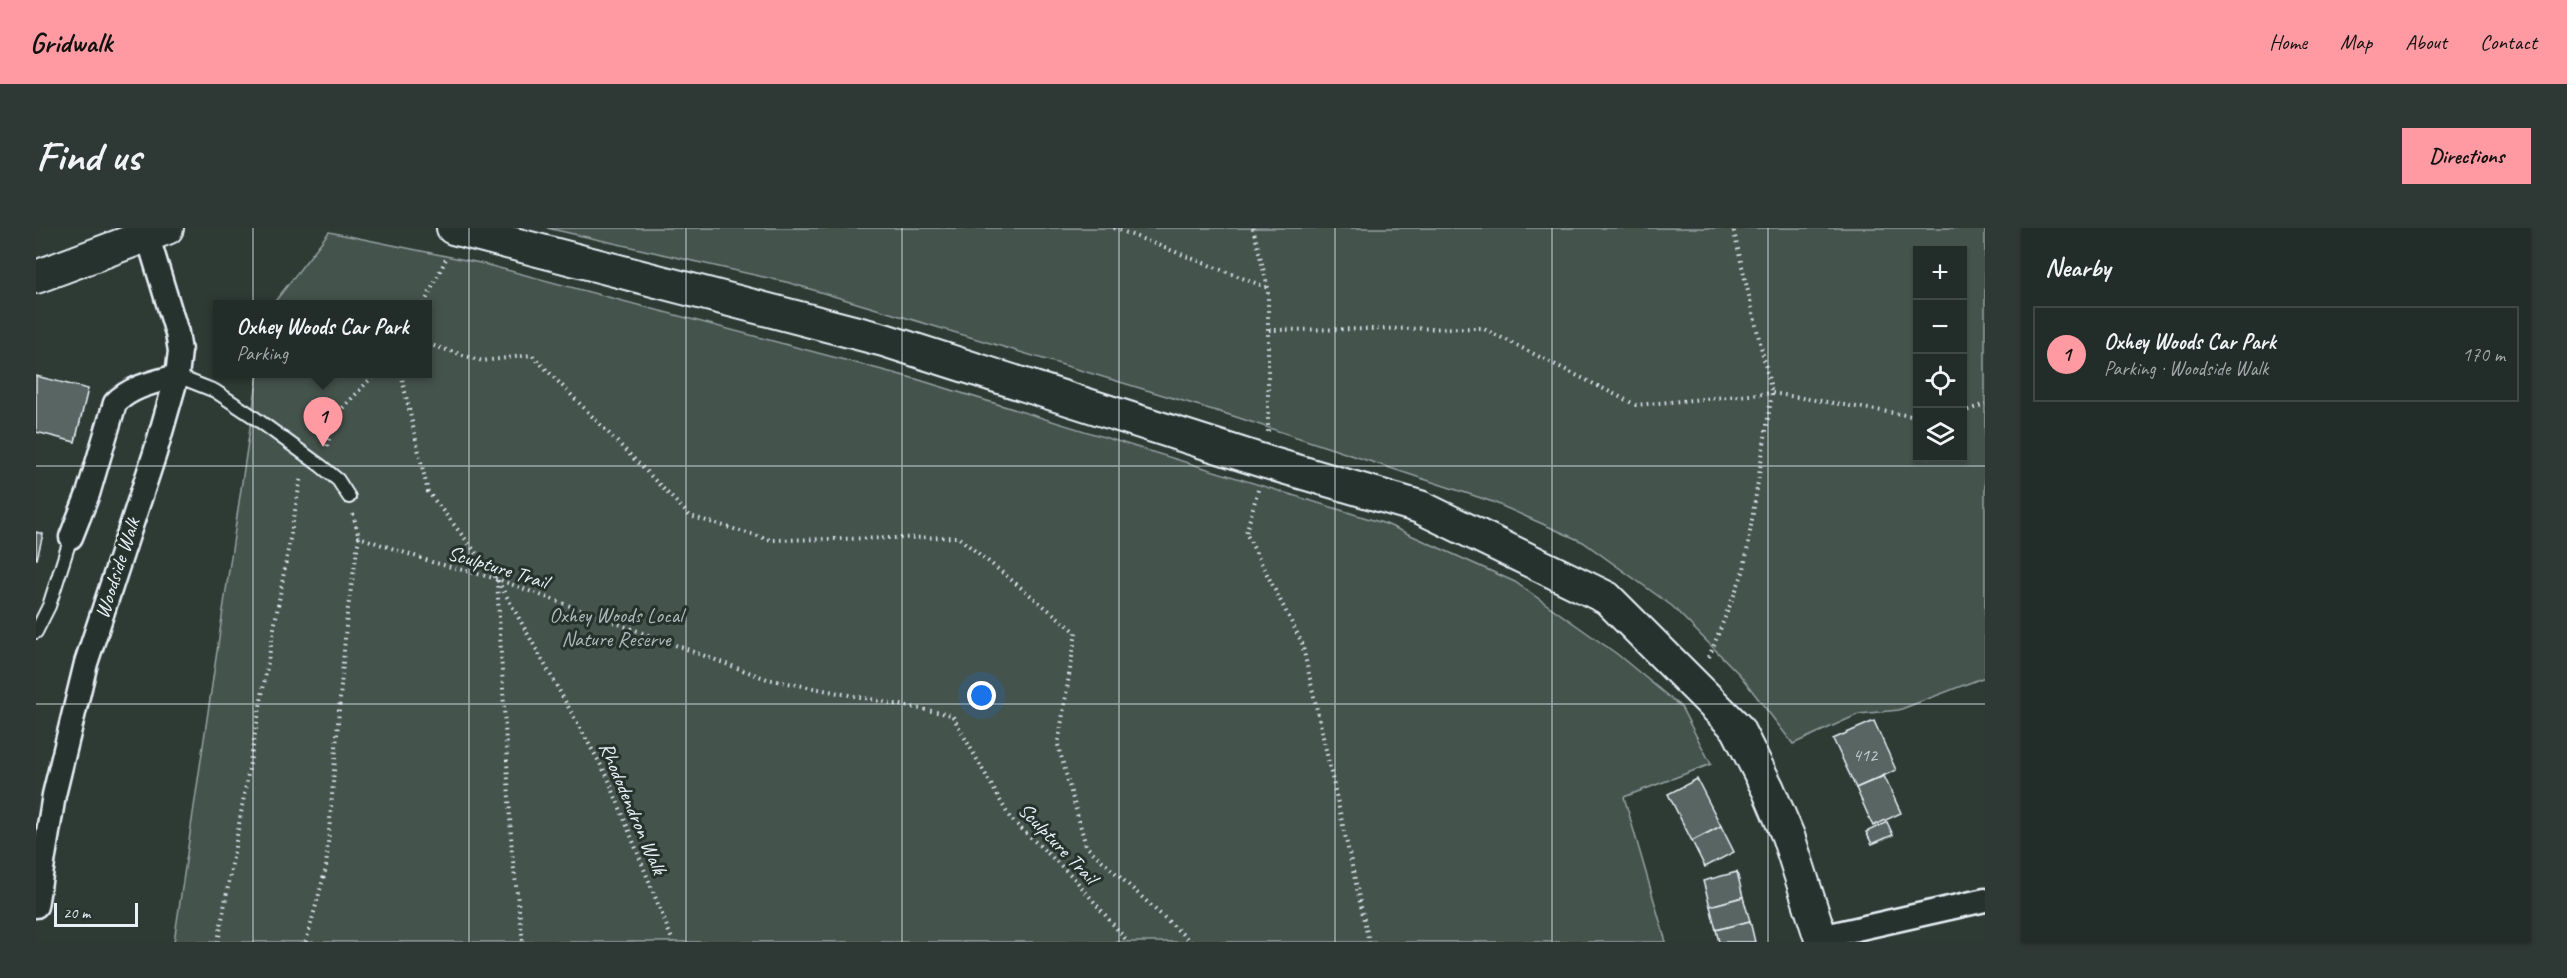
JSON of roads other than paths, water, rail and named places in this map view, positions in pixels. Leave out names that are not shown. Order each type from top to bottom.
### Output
[{"type":"main road","points":[[457,229],[884,340],[1266,462],[1420,507],[1607,598],[1737,728],[1768,789],[1800,866],[1822,940]]},
{"type":"main road","points":[[36,278],[157,231]]},
{"type":"street","name":"Woodside Walk","points":[[36,906],[54,795],[86,663],[155,453],[177,376],[180,351],[157,231]]},
{"type":"street","points":[[71,537],[94,476],[109,416],[115,403],[138,387],[177,376]]},
{"type":"street","points":[[1822,940],[1985,900]]},
{"type":"lane","points":[[177,376],[215,391],[306,455],[338,480],[349,497]]},
{"type":"lane","points":[[36,632],[49,606],[71,537]]},
{"type":"place","name":"Oxhey Woods Car Park","points":[[323,447]]},
{"type":"park label","name":"Oxhey Woods Local Nature Reserve","points":[[616,627]]}]
